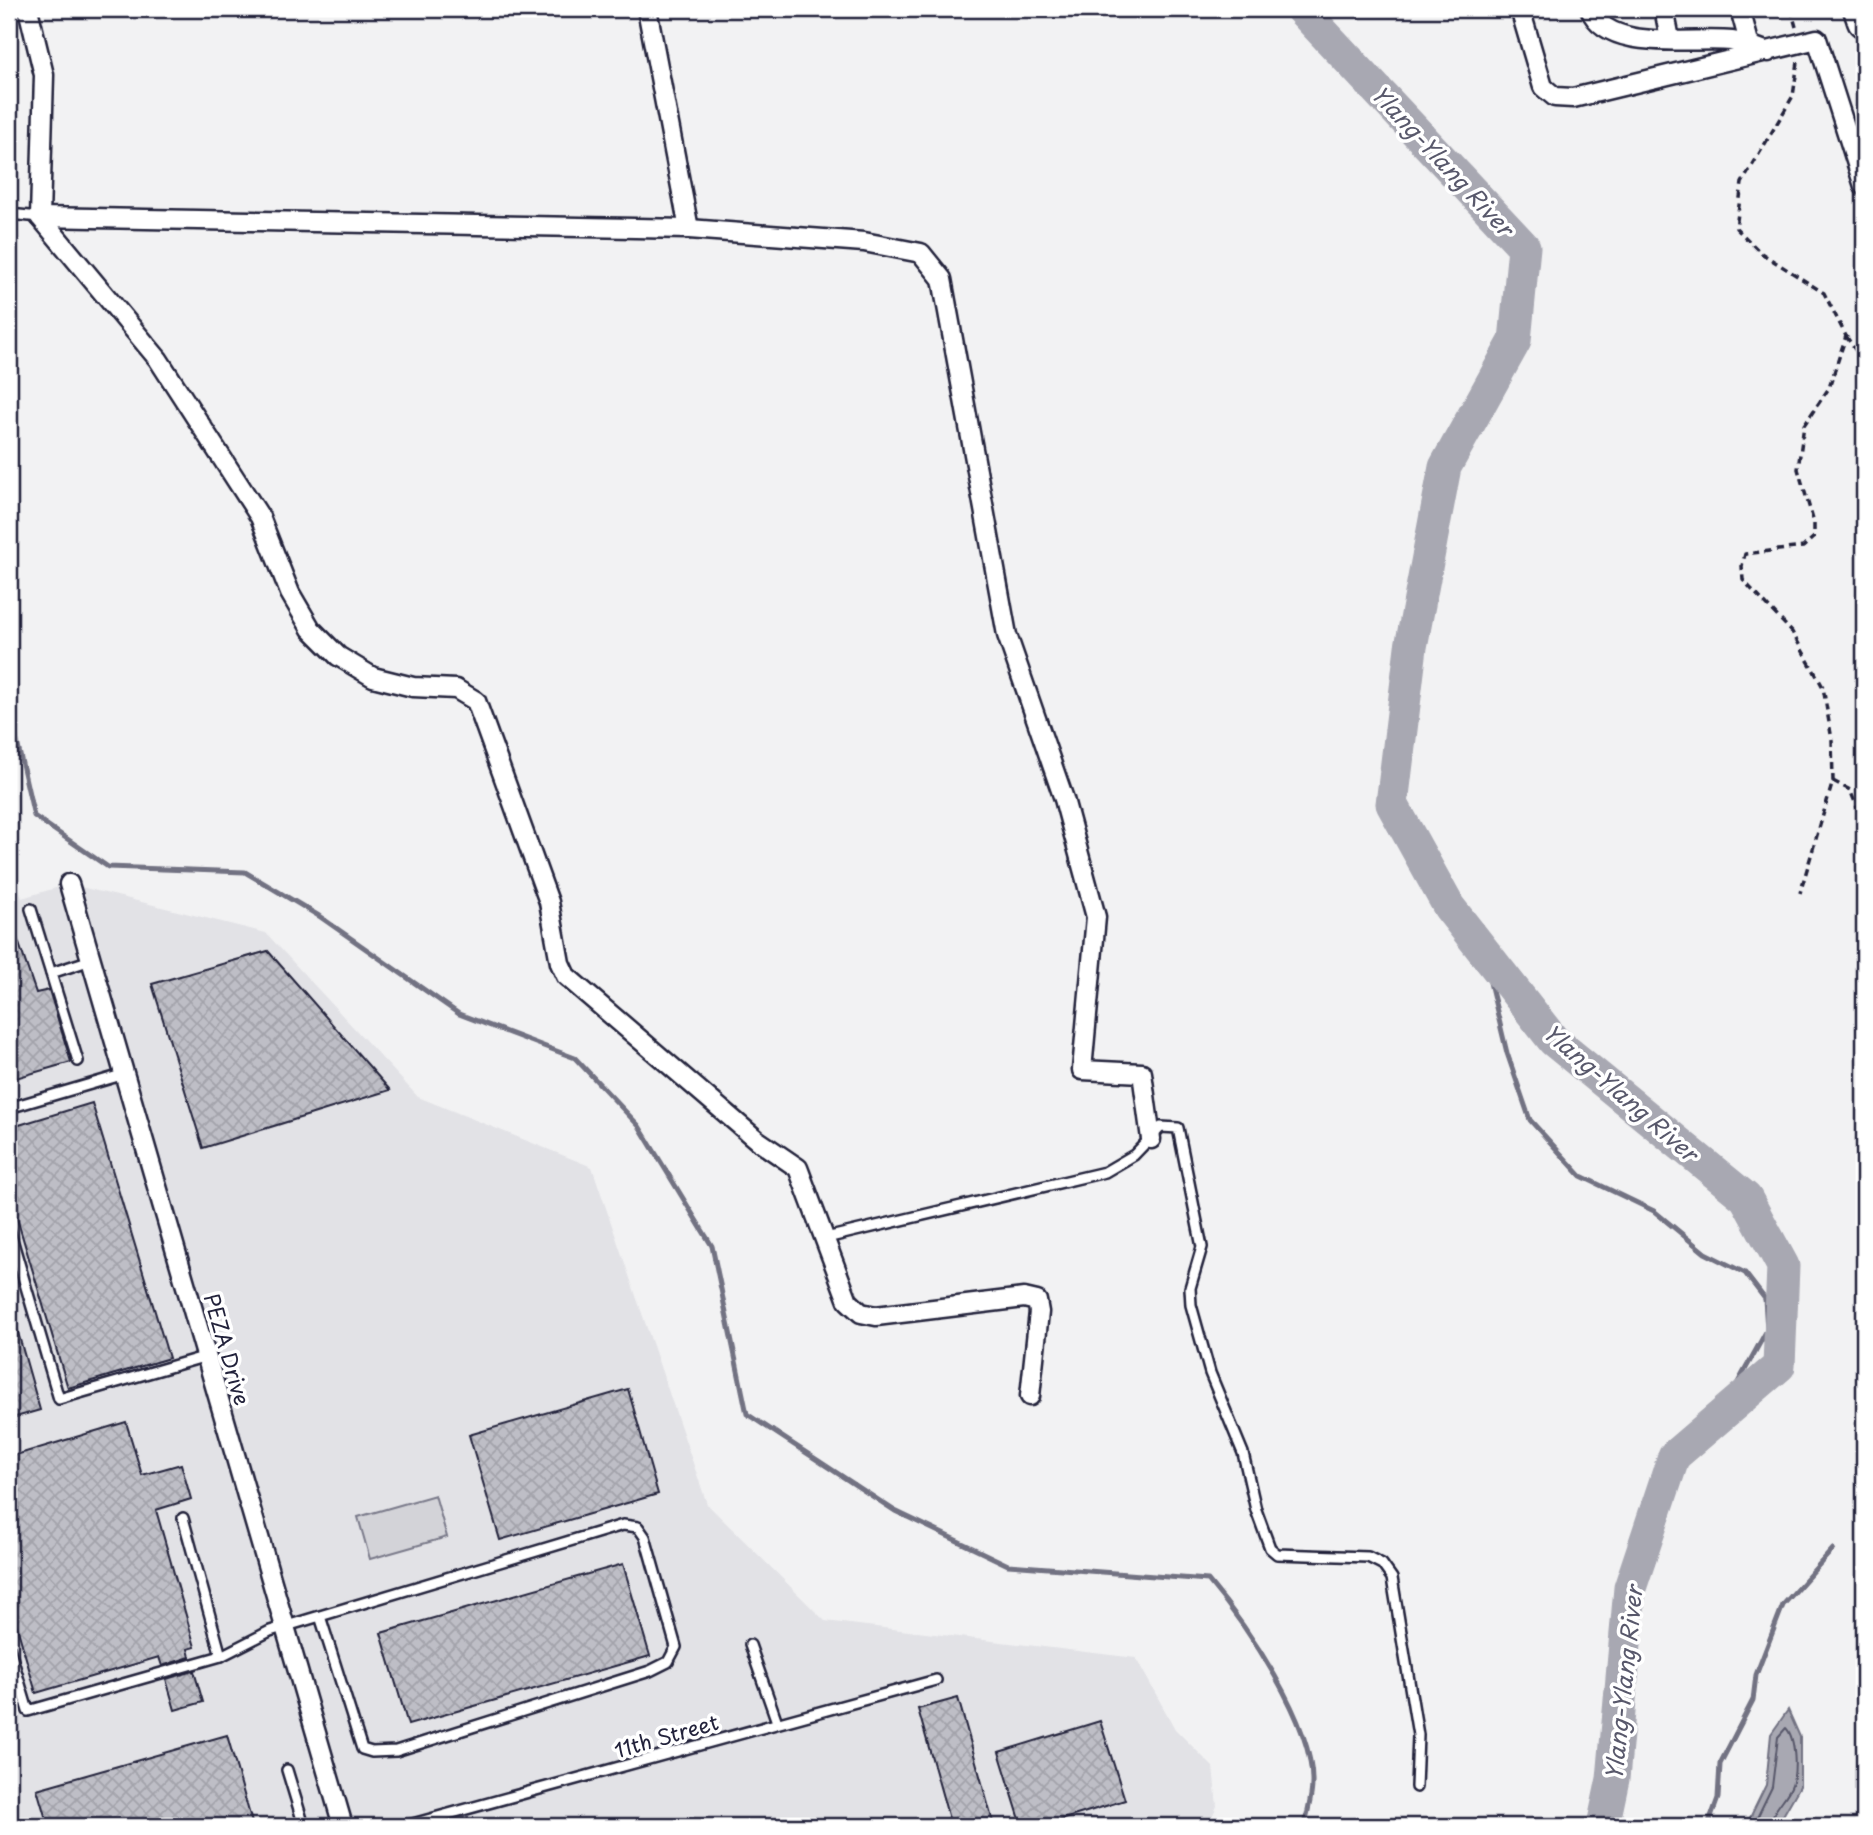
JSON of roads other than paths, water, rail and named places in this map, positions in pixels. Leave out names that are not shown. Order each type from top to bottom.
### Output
[{"type":"highway","points":[[1860,9],[1864,21]]},
{"type":"street","points":[[28,9],[44,75],[40,217],[158,359],[260,517],[290,593],[311,629],[338,656],[373,677],[413,687],[456,689],[476,701],[549,902],[560,962],[566,976],[747,1132],[798,1168],[848,1301],[861,1313],[876,1316],[1024,1298],[1037,1301],[1040,1312],[1030,1396]]},
{"type":"street","points":[[647,9],[689,229]]},
{"type":"street","points":[[1520,9],[1543,87],[1555,97],[1573,99],[1817,39],[1864,187]]},
{"type":"street","points":[[1590,9],[1595,22],[1618,36],[1734,41],[1768,52]]},
{"type":"street","points":[[1664,9],[1670,39]]},
{"type":"street","points":[[1740,9],[1750,46]]},
{"type":"street","points":[[40,217],[689,229],[864,242],[921,253],[942,279],[1007,635],[1064,799],[1096,917],[1082,1070],[1142,1073],[1151,1139]]},
{"type":"street","name":"PEZA Drive","points":[[69,884],[343,1826]]},
{"type":"lane","points":[[9,214],[40,217]]},
{"type":"lane","points":[[31,909],[78,1061]]},
{"type":"lane","points":[[51,973],[92,960]]},
{"type":"lane","points":[[9,1108],[125,1074]]},
{"type":"lane","points":[[826,1238],[1105,1172],[1134,1155],[1165,1126],[1178,1128],[1202,1247],[1190,1288],[1191,1305],[1210,1373],[1242,1453],[1256,1510],[1270,1548],[1277,1554],[1368,1557],[1382,1564],[1392,1578],[1418,1735],[1416,1787]]},
{"type":"lane","points":[[9,1228],[59,1399],[206,1356]]},
{"type":"lane","points":[[183,1518],[221,1656]]},
{"type":"lane","points":[[9,1647],[28,1712],[221,1656],[285,1626],[623,1525],[638,1527],[645,1537],[676,1647],[668,1662],[650,1671],[396,1751],[372,1752],[362,1749],[320,1616]]},
{"type":"lane","points":[[750,1645],[777,1722]]},
{"type":"lane","name":"11th Street","points":[[405,1826],[936,1680]]},
{"type":"lane","points":[[287,1770],[304,1826]]},
{"type":"water","points":[[1788,1710],[1800,1737],[1800,1786],[1777,1826],[1746,1826],[1766,1785],[1771,1734]]},
{"type":"waterway","name":"Ylang-Ylang River","points":[[1301,9],[1524,247],[1515,341],[1445,467],[1411,647],[1392,804],[1449,907],[1554,1041],[1746,1198],[1783,1266],[1779,1366],[1674,1456],[1630,1588],[1613,1779],[1603,1826]]},
{"type":"waterway","points":[[9,707],[34,816],[108,867],[245,872],[319,916],[459,1014],[575,1058],[639,1126],[712,1246],[747,1414],[895,1511],[1008,1565],[1208,1580],[1258,1648],[1275,1676],[1302,1733],[1310,1760],[1312,1784],[1305,1826]]},
{"type":"waterway","points":[[1482,949],[1507,1053],[1530,1120],[1581,1176],[1654,1211],[1705,1253],[1745,1273],[1765,1299],[1767,1330],[1719,1417]]},
{"type":"waterway","points":[[1708,1826],[1718,1798],[1720,1764],[1753,1700],[1756,1675],[1783,1605],[1833,1549]]}]
